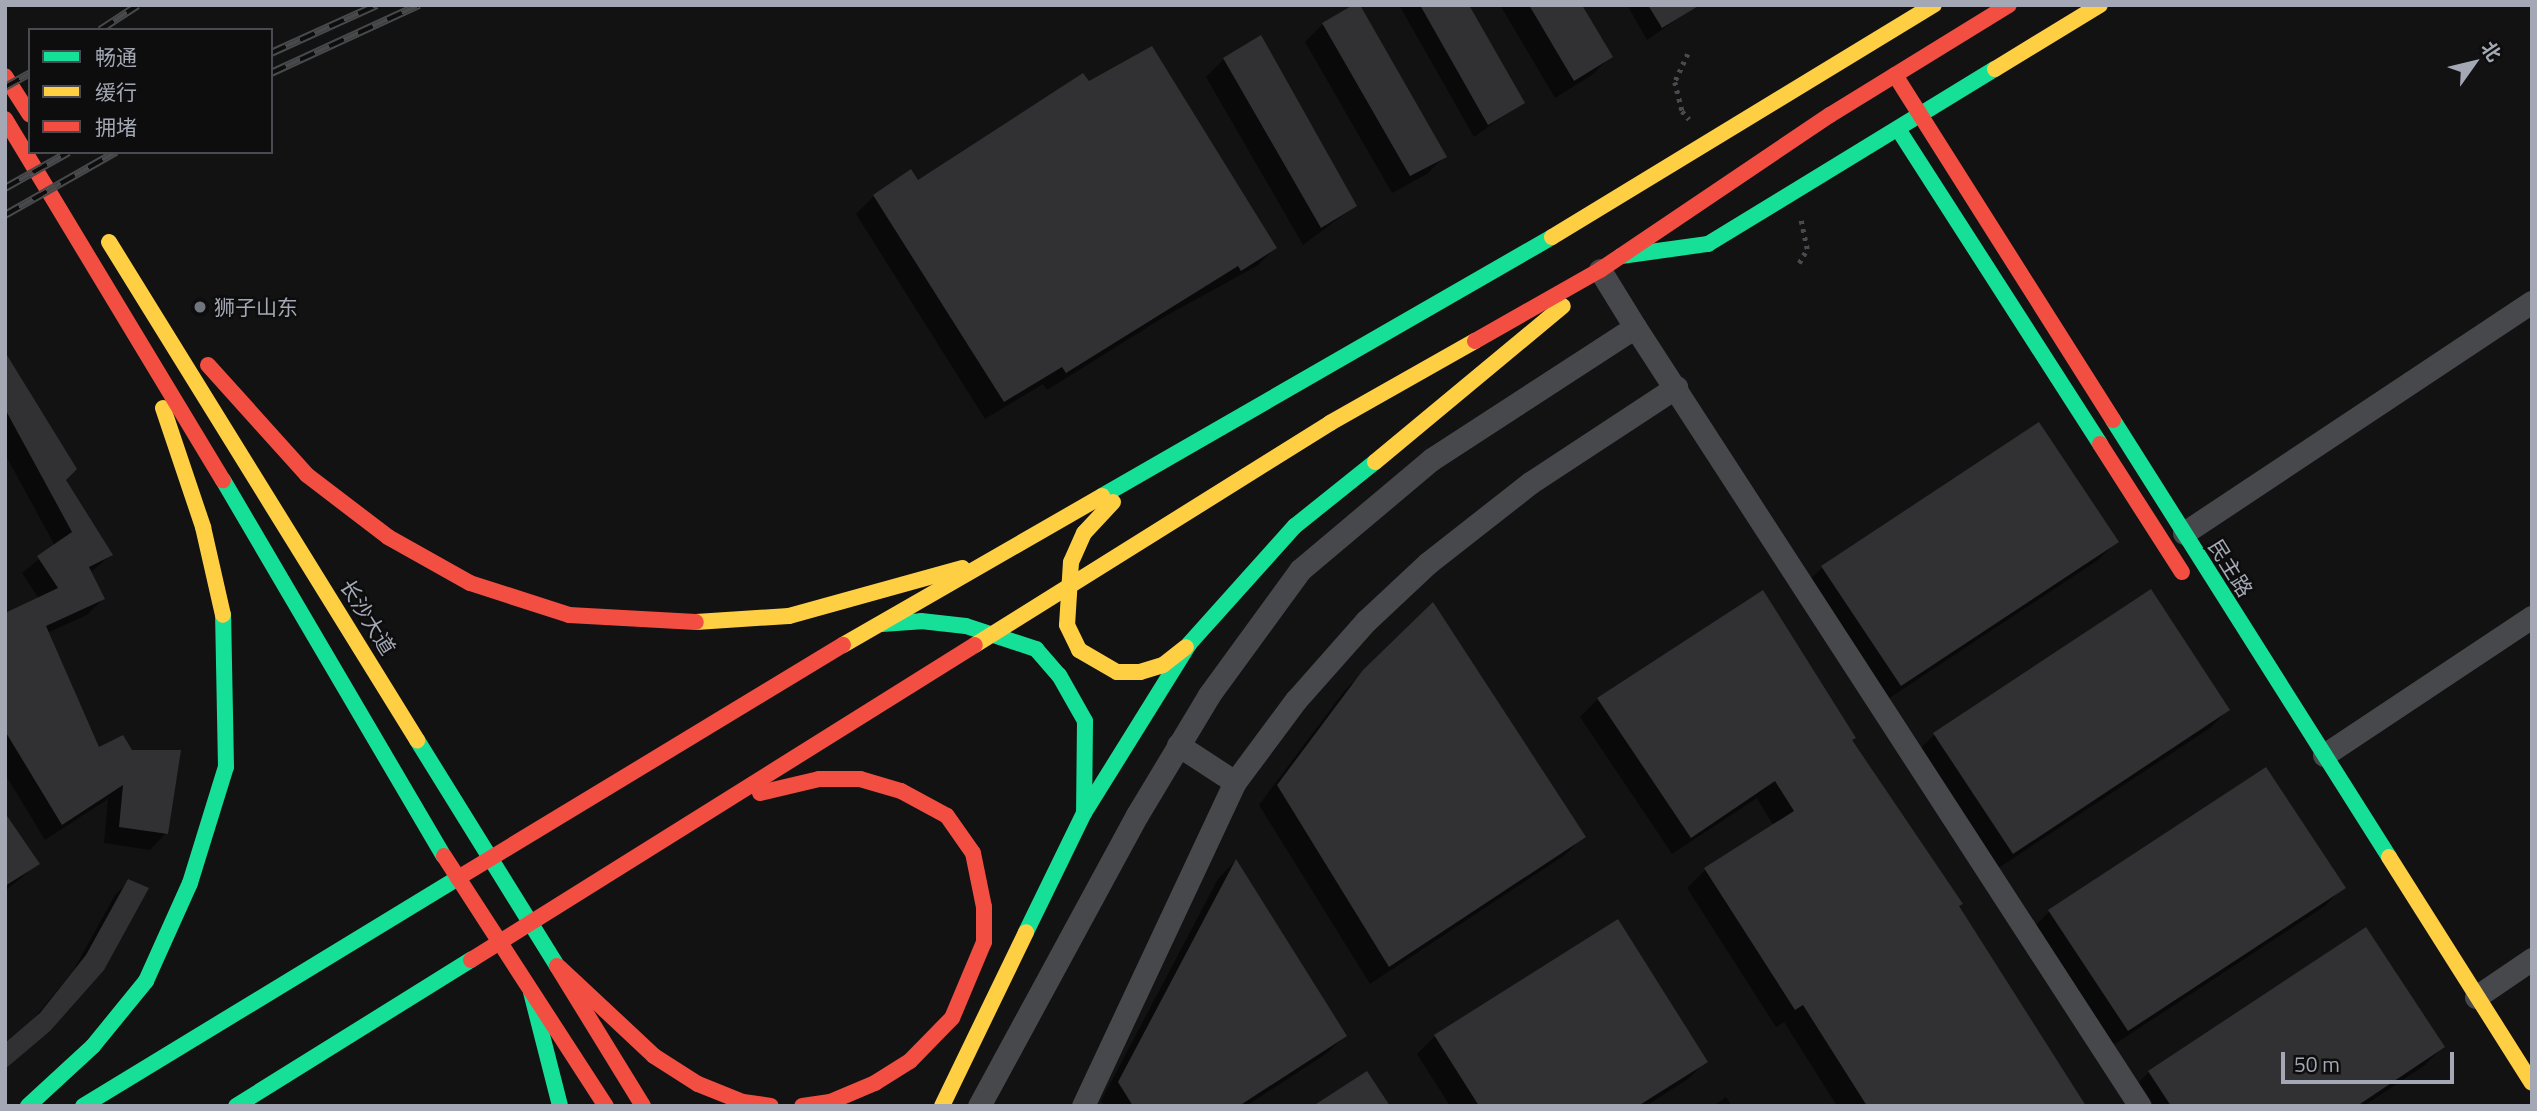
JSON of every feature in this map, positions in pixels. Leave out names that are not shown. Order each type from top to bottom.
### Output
[{"type":"main road","points":[[83,1106],[877,625],[1131,482],[1307,374],[1546,240],[1934,5]]},
{"type":"main road","points":[[236,1106],[1330,423],[1600,270],[1895,75],[2009,5]]},
{"type":"main road","points":[[1621,256],[1708,244],[2100,5]]},
{"type":"main road","name":"民主路","points":[[1895,75],[2532,1083]]},
{"type":"main road","points":[[5,76],[28,113]]},
{"type":"main road","points":[[5,119],[137,332],[429,833],[606,1106]]},
{"type":"main road","name":"民主路","points":[[1898,130],[2192,588]]},
{"type":"main road","name":"长沙大道","points":[[97,224],[148,300],[643,1106]]},
{"type":"main road","points":[[1131,482],[1084,533],[1071,562],[1067,625],[1079,650],[1117,672],[1163,665],[1189,644],[1295,526],[1534,335],[1600,270]]},
{"type":"main road","points":[[148,300],[307,474],[388,537],[470,583],[569,615],[673,624],[789,615],[984,563]]},
{"type":"main road","points":[[28,1106],[93,1046],[146,981],[190,883],[226,767],[226,630],[203,527],[137,332]]},
{"type":"main road","points":[[877,625],[920,621],[966,626],[1036,649],[1059,675],[1085,722],[1084,813]]},
{"type":"main road","points":[[942,1106],[1084,813],[1189,644]]},
{"type":"main road","points":[[724,802],[819,779],[860,779],[901,791],[947,817],[973,853],[984,907],[984,942],[952,1018],[910,1061],[875,1083],[830,1102],[802,1106]]},
{"type":"main road","points":[[559,968],[654,1056],[698,1084],[743,1102],[771,1106]]},
{"type":"main road","points":[[531,992],[560,1106]]},
{"type":"main road","points":[[268,1106],[297,1070]]},
{"type":"main road","points":[[100,1106],[109,1090]]},
{"type":"street","points":[[1600,270],[2140,1106]]},
{"type":"street","points":[[2184,533],[2532,302]]},
{"type":"street","points":[[979,1106],[1178,746],[1209,695],[1300,570],[1432,459],[1635,327]]},
{"type":"street","points":[[1083,1106],[1235,782],[1331,661],[1428,564],[1530,483],[1676,387]]},
{"type":"street","points":[[2324,755],[2532,617]]},
{"type":"street","points":[[1178,746],[1235,782]]},
{"type":"street","points":[[2476,997],[2532,959]]},
{"type":"building","points":[[1353,5],[1360,5],[1447,157],[1410,176],[1322,23]]},
{"type":"building","points":[[1420,5],[1469,5],[1525,103],[1488,125]]},
{"type":"building","points":[[1529,5],[1582,5],[1613,57],[1574,81]]},
{"type":"building","points":[[1648,5],[1700,5],[1662,28]]},
{"type":"building","points":[[1261,35],[1357,206],[1321,228],[1223,58]]},
{"type":"building","points":[[1152,46],[1277,248],[1241,271],[1238,266],[1066,373],[1062,367],[1004,402],[873,195],[911,169],[918,180],[1083,73],[1089,81]]},
{"type":"building","points":[[5,352],[77,469],[66,480],[113,555],[89,567],[105,599],[46,626],[99,747],[123,735],[132,750],[181,750],[168,834],[119,827],[123,785],[62,825],[5,731],[5,613],[58,588],[37,556],[72,532],[5,409]]},
{"type":"building","points":[[2039,422],[2119,542],[1901,686],[1821,566]]},
{"type":"building","points":[[2151,589],[2230,710],[2013,854],[1933,733]]},
{"type":"building","points":[[1763,590],[1856,738],[1852,740],[1963,904],[1959,906],[2086,1106],[1867,1106],[1803,1005],[1795,1010],[1704,868],[1794,811],[1775,781],[1691,838],[1597,698]]},
{"type":"building","points":[[1433,602],[1586,837],[1389,967],[1277,785],[1363,670]]},
{"type":"building","points":[[2266,767],[2346,888],[2128,1031],[2048,910]]},
{"type":"building","points":[[5,813],[40,864],[5,886]]},
{"type":"building","points":[[1236,859],[1347,1036],[1239,1106],[1133,1106],[1118,1082]]},
{"type":"building","points":[[128,879],[149,888],[104,970],[50,1031],[5,1069],[5,1043],[40,1013],[86,955]]},
{"type":"building","points":[[1618,919],[1708,1062],[1638,1106],[1479,1106],[1434,1035]]},
{"type":"building","points":[[2366,927],[2445,1047],[2357,1106],[2171,1106],[2148,1071]]},
{"type":"building","points":[[1367,1071],[1390,1106],[1313,1106]]},
{"type":"railway","points":[[103,28],[138,5]]},
{"type":"railway","points":[[273,52],[377,5]]},
{"type":"railway","points":[[273,72],[419,5]]},
{"type":"railway","points":[[5,87],[28,74]]},
{"type":"railway","points":[[5,188],[65,154]]},
{"type":"railway","points":[[5,215],[112,154]]},
{"type":"traffic: fast","points":[[1621,256],[1708,244],[1995,69]]},
{"type":"traffic: fast","points":[[1898,129],[2100,444]]},
{"type":"traffic: fast","points":[[1102,496],[1552,237]]},
{"type":"traffic: fast","points":[[2113,420],[2389,857]]},
{"type":"traffic: fast","points":[[1084,813],[1189,644],[1295,526],[1375,462]]},
{"type":"traffic: fast","points":[[223,480],[444,856]]},
{"type":"traffic: fast","points":[[28,1106],[93,1046],[146,981],[190,883],[226,767],[223,615]]},
{"type":"traffic: fast","points":[[882,624],[921,621],[966,626],[1036,649],[1059,675],[1085,721],[1084,813],[1026,932]]},
{"type":"traffic: fast","points":[[417,740],[557,966]]},
{"type":"traffic: fast","points":[[83,1106],[458,878]]},
{"type":"traffic: fast","points":[[236,1106],[471,960]]},
{"type":"traffic: fast","points":[[531,992],[560,1106]]},
{"type":"traffic: slow","points":[[1552,237],[1934,5]]},
{"type":"traffic: slow","points":[[1995,69],[2100,5]]},
{"type":"traffic: slow","points":[[109,242],[417,740]]},
{"type":"traffic: slow","points":[[1375,462],[1563,306]]},
{"type":"traffic: slow","points":[[975,645],[1330,423],[1475,341]]},
{"type":"traffic: slow","points":[[163,408],[203,527],[223,615]]},
{"type":"traffic: slow","points":[[843,645],[1102,496]]},
{"type":"traffic: slow","points":[[1113,502],[1084,533],[1071,562],[1067,625],[1079,650],[1117,672],[1140,672],[1163,665],[1186,647]]},
{"type":"traffic: slow","points":[[696,622],[789,616],[962,568]]},
{"type":"traffic: slow","points":[[2389,857],[2532,1083]]},
{"type":"traffic: slow","points":[[942,1106],[1026,932]]},
{"type":"traffic: jam","points":[[1475,341],[1600,270],[1830,115],[2009,5]]},
{"type":"traffic: jam","points":[[1895,75],[2113,420]]},
{"type":"traffic: jam","points":[[5,76],[28,112]]},
{"type":"traffic: jam","points":[[5,119],[223,480]]},
{"type":"traffic: jam","points":[[208,365],[307,475],[388,537],[470,583],[569,615],[696,622]]},
{"type":"traffic: jam","points":[[2100,444],[2182,572]]},
{"type":"traffic: jam","points":[[458,878],[843,645]]},
{"type":"traffic: jam","points":[[471,960],[975,645]]},
{"type":"traffic: jam","points":[[760,793],[819,779],[860,779],[901,791],[947,816],[973,853],[984,907],[984,942],[952,1018],[910,1061],[875,1083],[830,1102],[802,1106]]},
{"type":"traffic: jam","points":[[444,856],[606,1106]]},
{"type":"traffic: jam","points":[[557,966],[643,1106]]},
{"type":"traffic: jam","points":[[559,967],[654,1056],[698,1084],[743,1102],[771,1106]]},
{"type":"place","name":"狮子山东","points":[[200,307]]}]
